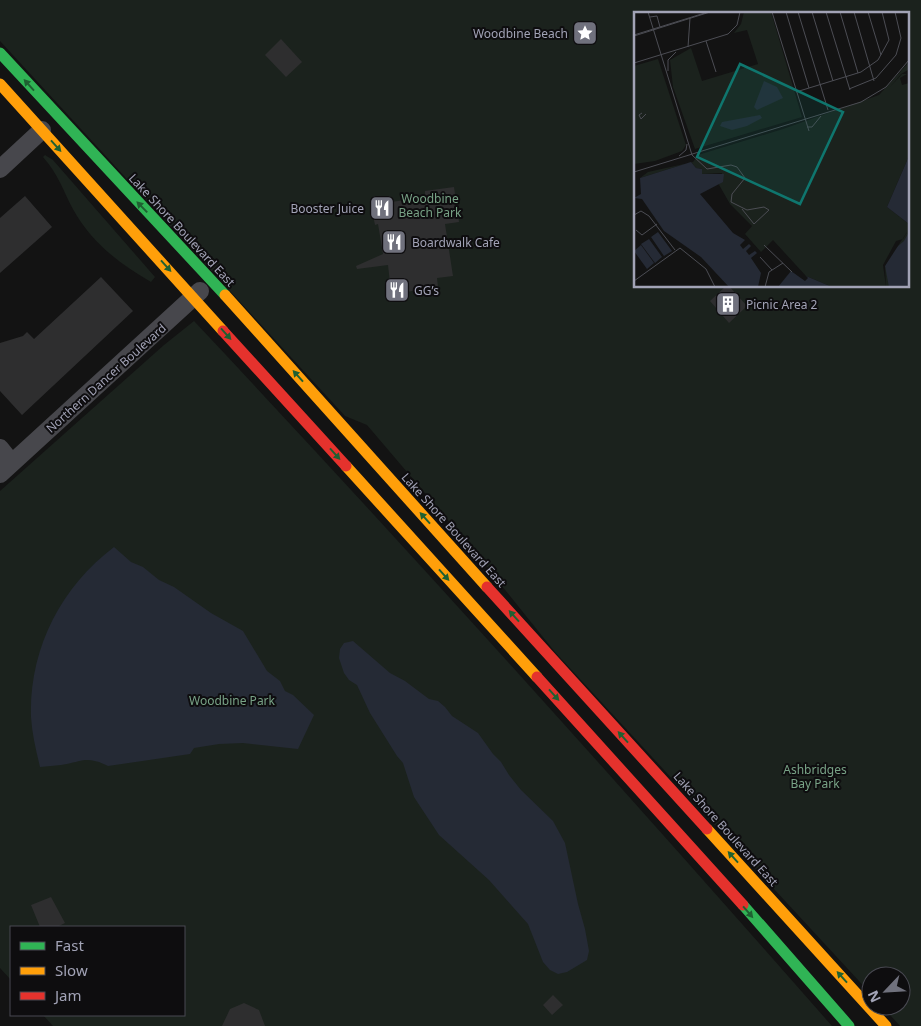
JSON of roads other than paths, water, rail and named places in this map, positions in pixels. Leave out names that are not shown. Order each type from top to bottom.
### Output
[{"type":"highway","name":"Lake Shore Boulevard East","points":[[0,53],[212,280],[486,586],[886,1026]]},
{"type":"highway","points":[[0,84],[710,868],[848,1026]]},
{"type":"street","points":[[0,169],[42,130]]},
{"type":"street","name":"Northern Dancer Boulevard","points":[[6,468],[212,280]]},
{"type":"street","points":[[0,448],[6,468]]},
{"type":"place","name":"Woodbine Beach","points":[[585,33]]},
{"type":"place","name":"Booster Juice","points":[[382,208]]},
{"type":"place","name":"Boardwalk Cafe","points":[[394,242]]},
{"type":"place","name":"GG’s","points":[[397,290]]},
{"type":"place","name":"Picnic Area 2","points":[[728,304]]},
{"type":"park label","name":"Woodbine Beach Park","points":[[430,205]]},
{"type":"park label","name":"Woodbine Park","points":[[232,700]]},
{"type":"park label","name":"Ashbridges Bay Park","points":[[815,776]]}]
